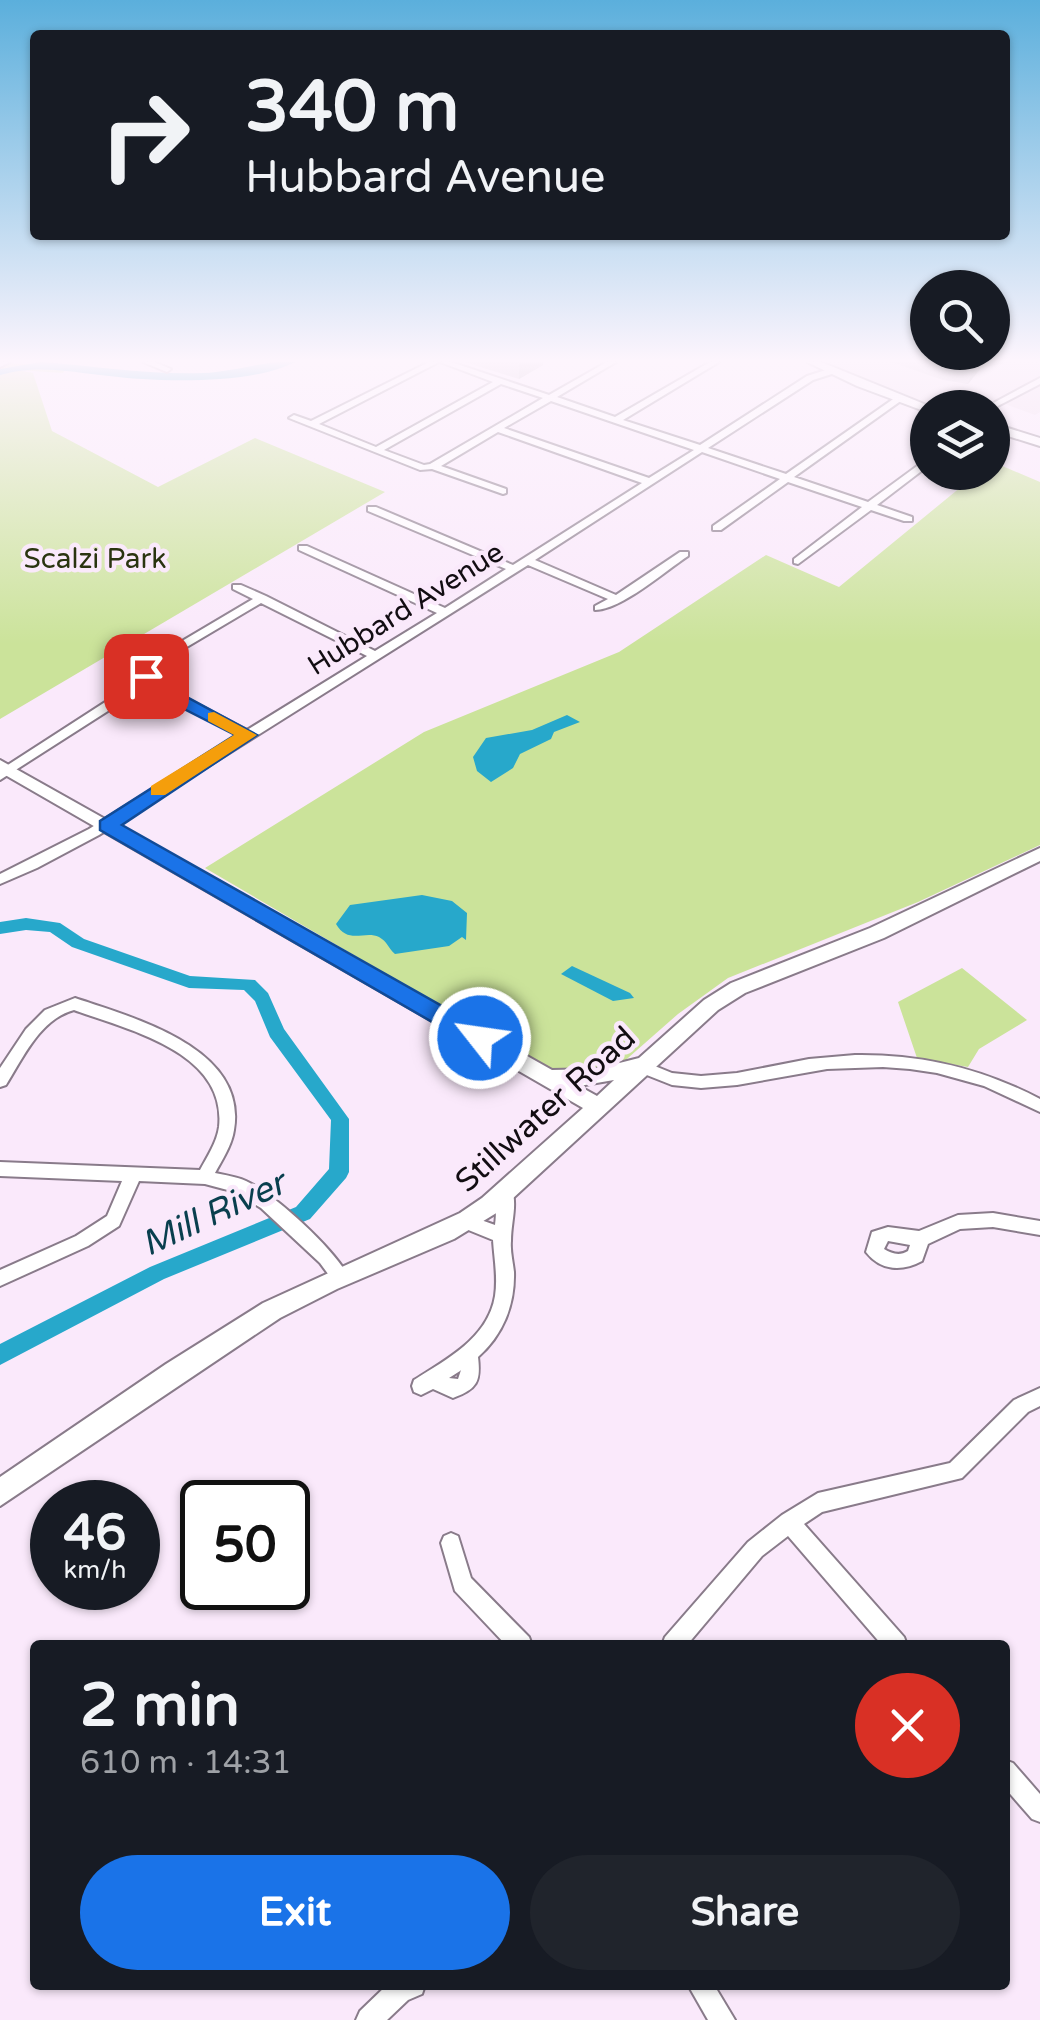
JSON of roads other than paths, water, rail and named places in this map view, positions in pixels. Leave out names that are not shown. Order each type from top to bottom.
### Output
[{"type":"main road","points":[[3,770],[597,1106]]},
{"type":"main road","name":"Stillwater Road","points":[[0,1493],[65,1445],[241,1330],[340,1277],[420,1247],[466,1222],[640,1066],[711,1005],[738,988],[821,958],[1040,854]]},
{"type":"main road","points":[[549,1078],[596,1077],[640,1066]]},
{"type":"street","points":[[393,456],[424,468],[451,456]]},
{"type":"street","points":[[576,456],[650,482]]},
{"type":"street","name":"Hubbard Avenue","points":[[0,879],[66,852],[690,456]]},
{"type":"street","points":[[727,456],[908,520]]},
{"type":"street","points":[[717,528],[817,456]]},
{"type":"street","points":[[434,466],[502,492]]},
{"type":"street","points":[[798,561],[910,475]]},
{"type":"street","points":[[372,508],[514,569]]},
{"type":"street","points":[[303,548],[444,612]]},
{"type":"street","points":[[599,608],[684,554]]},
{"type":"street","points":[[528,561],[617,599]]},
{"type":"street","points":[[237,587],[376,656]]},
{"type":"street","points":[[176,649],[262,598]]},
{"type":"street","points":[[3,770],[135,688],[132,681],[141,676],[152,677],[152,685],[248,735]]},
{"type":"street","points":[[0,1081],[45,1016],[58,1007],[75,1004],[202,1058],[226,1092],[227,1129],[205,1178]]},
{"type":"street","points":[[640,1066],[680,1081],[746,1078],[825,1062],[877,1060],[934,1065],[990,1080],[1040,1106]]},
{"type":"street","points":[[0,1169],[205,1178],[240,1186],[267,1202],[326,1258],[340,1277]]},
{"type":"street","points":[[0,1278],[82,1242],[113,1221],[132,1176]]},
{"type":"street","points":[[427,1382],[453,1389],[464,1385],[471,1374],[469,1354],[494,1330],[501,1312],[505,1278],[505,1191]]},
{"type":"street","points":[[920,1238],[958,1222],[993,1220],[1040,1228]]},
{"type":"street","points":[[466,1222],[502,1235]]},
{"type":"street","points":[[677,1640],[755,1550],[789,1522],[818,1503],[955,1471],[1020,1406],[1040,1397]]},
{"type":"street","points":[[789,1522],[892,1640]]},
{"type":"street","points":[[451,1542],[462,1584],[516,1640]]},
{"type":"street","points":[[1010,1776],[1040,1811]]},
{"type":"street","points":[[368,2020],[401,1990]]},
{"type":"street","points":[[703,1990],[722,2020]]},
{"type":"water","points":[[567,715],[580,722],[554,732],[551,739],[520,754],[513,768],[491,782],[477,771],[473,757],[486,738],[532,730]]},
{"type":"water","points":[[422,895],[452,901],[467,913],[466,940],[462,937],[449,946],[395,954],[379,937],[346,934],[336,924],[350,905]]},
{"type":"water","points":[[572,966],[634,998],[613,1001],[561,974]]},
{"type":"waterway","name":"Mill River","points":[[0,928],[26,924],[54,927],[78,943],[189,982],[249,984],[262,998],[276,1032],[340,1119],[339,1172],[303,1213],[157,1273],[0,1355]]},
{"type":"park label","name":"Scalzi Park","points":[[95,558]]}]
